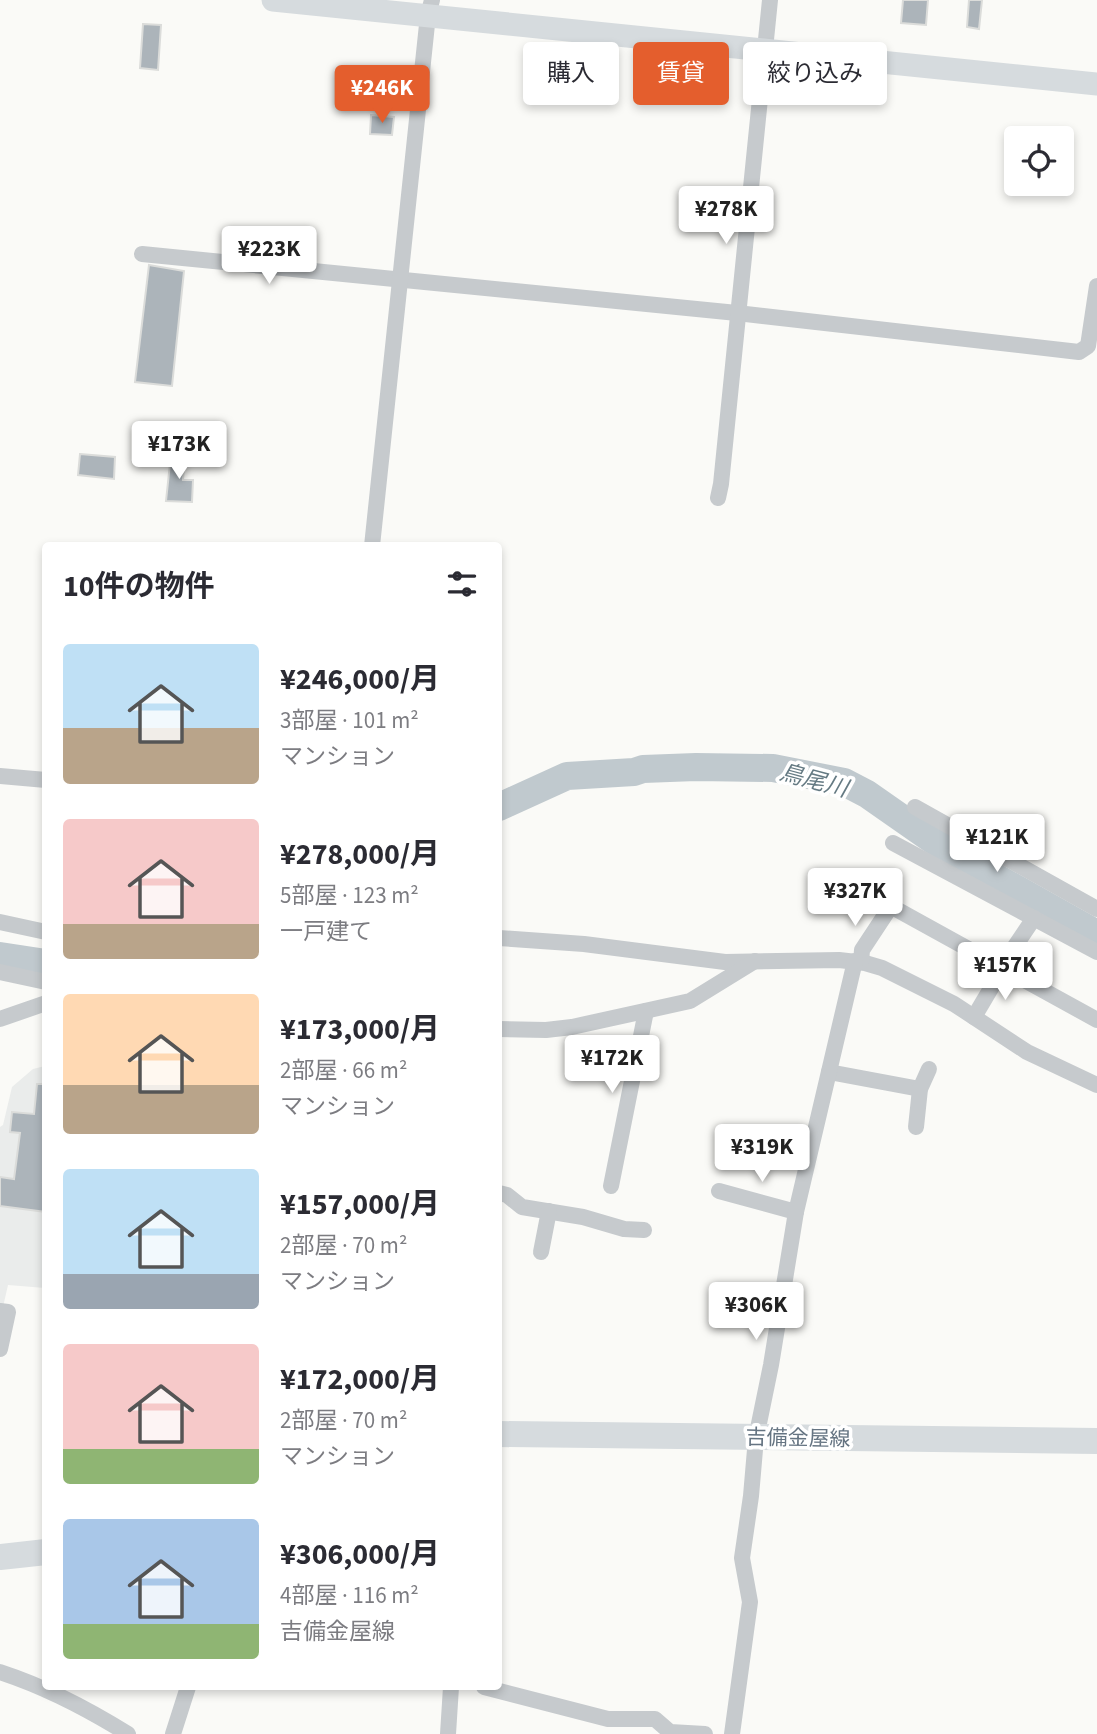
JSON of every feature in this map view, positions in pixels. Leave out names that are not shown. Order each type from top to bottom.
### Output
[{"type":"main road","name":"吉備金屋線","points":[[502,1434],[1097,1441]]},
{"type":"main road","points":[[0,1557],[42,1552]]},
{"type":"street","points":[[273,0],[430,8],[743,47]]},
{"type":"street","points":[[765,42],[770,0]]},
{"type":"street","points":[[372,542],[430,8]]},
{"type":"street","points":[[887,63],[1097,84]]},
{"type":"street","points":[[718,498],[758,105]]},
{"type":"street","points":[[142,254],[737,313],[1079,352],[1088,346],[1097,286]]},
{"type":"street","points":[[0,776],[42,780]]},
{"type":"street","points":[[915,807],[1097,909]]},
{"type":"street","points":[[893,843],[1097,952]]},
{"type":"street","points":[[876,898],[1097,1020]]},
{"type":"street","points":[[732,1734],[750,1602],[742,1558],[756,1438],[796,1212],[858,962],[862,950],[891,906]]},
{"type":"street","points":[[974,1017],[1034,918]]},
{"type":"street","points":[[0,922],[42,931]]},
{"type":"street","points":[[502,938],[584,944],[725,962],[858,962],[881,968],[916,985],[974,1017],[1027,1052],[1097,1085]]},
{"type":"street","points":[[502,1029],[546,1030],[572,1027],[690,1001],[755,961]]},
{"type":"street","points":[[0,972],[42,981]]},
{"type":"street","points":[[0,1019],[42,1004]]},
{"type":"street","points":[[611,1186],[646,1011]]},
{"type":"street","points":[[916,1127],[920,1089],[929,1069]]},
{"type":"street","points":[[829,1072],[920,1089]]},
{"type":"street","points":[[719,1191],[796,1212]]},
{"type":"street","points":[[502,1194],[522,1207],[624,1229],[645,1230]]},
{"type":"street","points":[[541,1252],[549,1211]]},
{"type":"street","points":[[0,1311],[8,1312],[0,1349]]},
{"type":"street","points":[[0,1672],[42,1688]]},
{"type":"street","points":[[47,1690],[90,1710],[128,1734]]},
{"type":"street","points":[[173,1734],[187,1690]]},
{"type":"street","points":[[448,1734],[451,1690]]},
{"type":"street","points":[[495,1690],[608,1719],[655,1719],[670,1732],[705,1734]]},
{"type":"shaded area","points":[[42,1067],[42,1288],[8,1285],[0,1320],[0,1127],[3,1125],[12,1087],[33,1069]]},
{"type":"building","points":[[903,0],[928,0],[926,25],[901,23]]},
{"type":"building","points":[[969,0],[982,0],[979,29],[967,27]]},
{"type":"building","points":[[143,24],[161,25],[158,70],[140,68]]},
{"type":"building","points":[[371,115],[394,117],[392,135],[370,134]]},
{"type":"building","points":[[149,265],[184,271],[172,386],[135,382]]},
{"type":"building","points":[[80,454],[115,457],[114,479],[78,475]]},
{"type":"building","points":[[171,454],[185,455],[183,480],[193,480],[192,502],[166,501]]},
{"type":"building","points":[[37,1084],[42,1084],[42,1211],[0,1206],[0,1177],[14,1179],[20,1133],[10,1132],[12,1112],[34,1114]]},
{"type":"waterway","name":"鳥尾川","points":[[502,806],[567,776],[634,772],[643,769],[773,768],[844,782],[867,794],[940,845],[1097,934]]},
{"type":"waterway","name":"鳥尾川","points":[[0,956],[42,962]]}]
